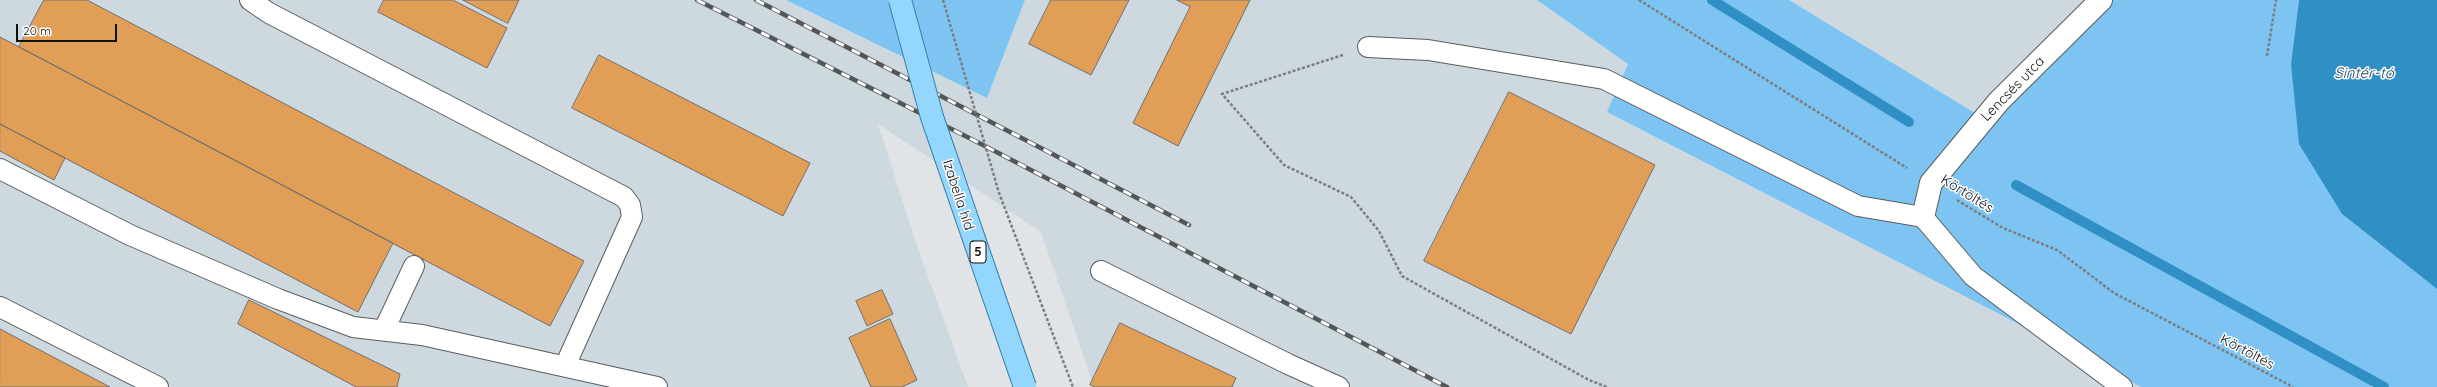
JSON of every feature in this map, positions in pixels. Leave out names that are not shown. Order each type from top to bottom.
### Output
[{"type":"main road","name":"Izabella híd","points":[[900,0],[932,116],[1025,387]]},
{"type":"street","name":"Lencsés utca","points":[[1931,183],[1999,101],[2100,0]]},
{"type":"street","points":[[1923,217],[1931,183]]},
{"type":"lane","points":[[250,0],[269,13],[624,197],[630,205],[632,217],[566,366]]},
{"type":"lane","points":[[1368,47],[1428,50],[1604,79],[1858,206],[1923,217],[1973,276],[2122,387]]},
{"type":"lane","points":[[0,169],[130,235],[278,299],[352,327],[422,335],[657,387]]},
{"type":"lane","points":[[384,330],[414,266]]},
{"type":"lane","points":[[1101,271],[1288,364],[1339,387]]},
{"type":"lane","points":[[0,307],[158,387]]},
{"type":"path","points":[[943,0],[1000,193],[1073,387]]},
{"type":"path","name":"Körtöltés","points":[[1639,0],[2003,228],[2057,250],[2114,293],[2293,387]]},
{"type":"path","points":[[2267,56],[2276,0]]},
{"type":"path","points":[[1368,47],[1222,94],[1284,165],[1351,197],[1379,231],[1402,276],[1589,380],[1607,387]]},
{"type":"shaded area","points":[[0,0],[786,0],[987,98],[1025,0],[1537,0],[1628,64],[1607,112],[2141,387],[1094,387],[1041,232],[878,124],[917,246],[968,387],[0,387]]},
{"type":"shaded area","points":[[786,0],[1025,0],[987,98]]},
{"type":"shaded area","points":[[1537,0],[1789,0],[1975,113],[2085,0],[2299,0],[2291,64],[2342,214],[2437,289],[2437,387],[2141,387],[1607,112],[1628,64]]},
{"type":"shaded area","points":[[1789,0],[2085,0],[1975,113]]},
{"type":"water","name":"Sintér-tó","points":[[2299,0],[2437,0],[2437,289],[2342,214],[2299,144],[2291,64]]},
{"type":"building","points":[[44,0],[87,0],[584,261],[550,326],[19,47]]},
{"type":"building","points":[[384,0],[453,0],[507,28],[487,68],[378,12]]},
{"type":"building","points":[[463,0],[519,0],[508,23]]},
{"type":"building","points":[[1051,0],[1129,0],[1091,75],[1029,44]]},
{"type":"building","points":[[1177,0],[1250,0],[1178,146],[1133,123],[1190,7]]},
{"type":"building","points":[[0,37],[393,243],[358,312],[0,124]]},
{"type":"building","points":[[599,55],[810,163],[783,216],[572,108]]},
{"type":"building","points":[[1509,92],[1655,165],[1571,334],[1424,261]]},
{"type":"building","points":[[0,124],[65,158],[54,180],[0,151]]},
{"type":"building","points":[[882,290],[893,314],[867,326],[856,301]]},
{"type":"building","points":[[249,300],[400,374],[397,387],[356,387],[238,324]]},
{"type":"building","points":[[890,319],[917,380],[902,387],[871,387],[849,338]]},
{"type":"building","points":[[1120,323],[1236,378],[1232,387],[1095,387],[1090,385]]},
{"type":"building","points":[[0,329],[110,387],[0,387]]},
{"type":"waterway","points":[[1712,0],[1909,122]]},
{"type":"waterway","points":[[2016,185],[2384,387]]},
{"type":"railway","points":[[697,0],[983,145],[1447,387]]},
{"type":"railway","points":[[756,0],[1189,225]]}]
